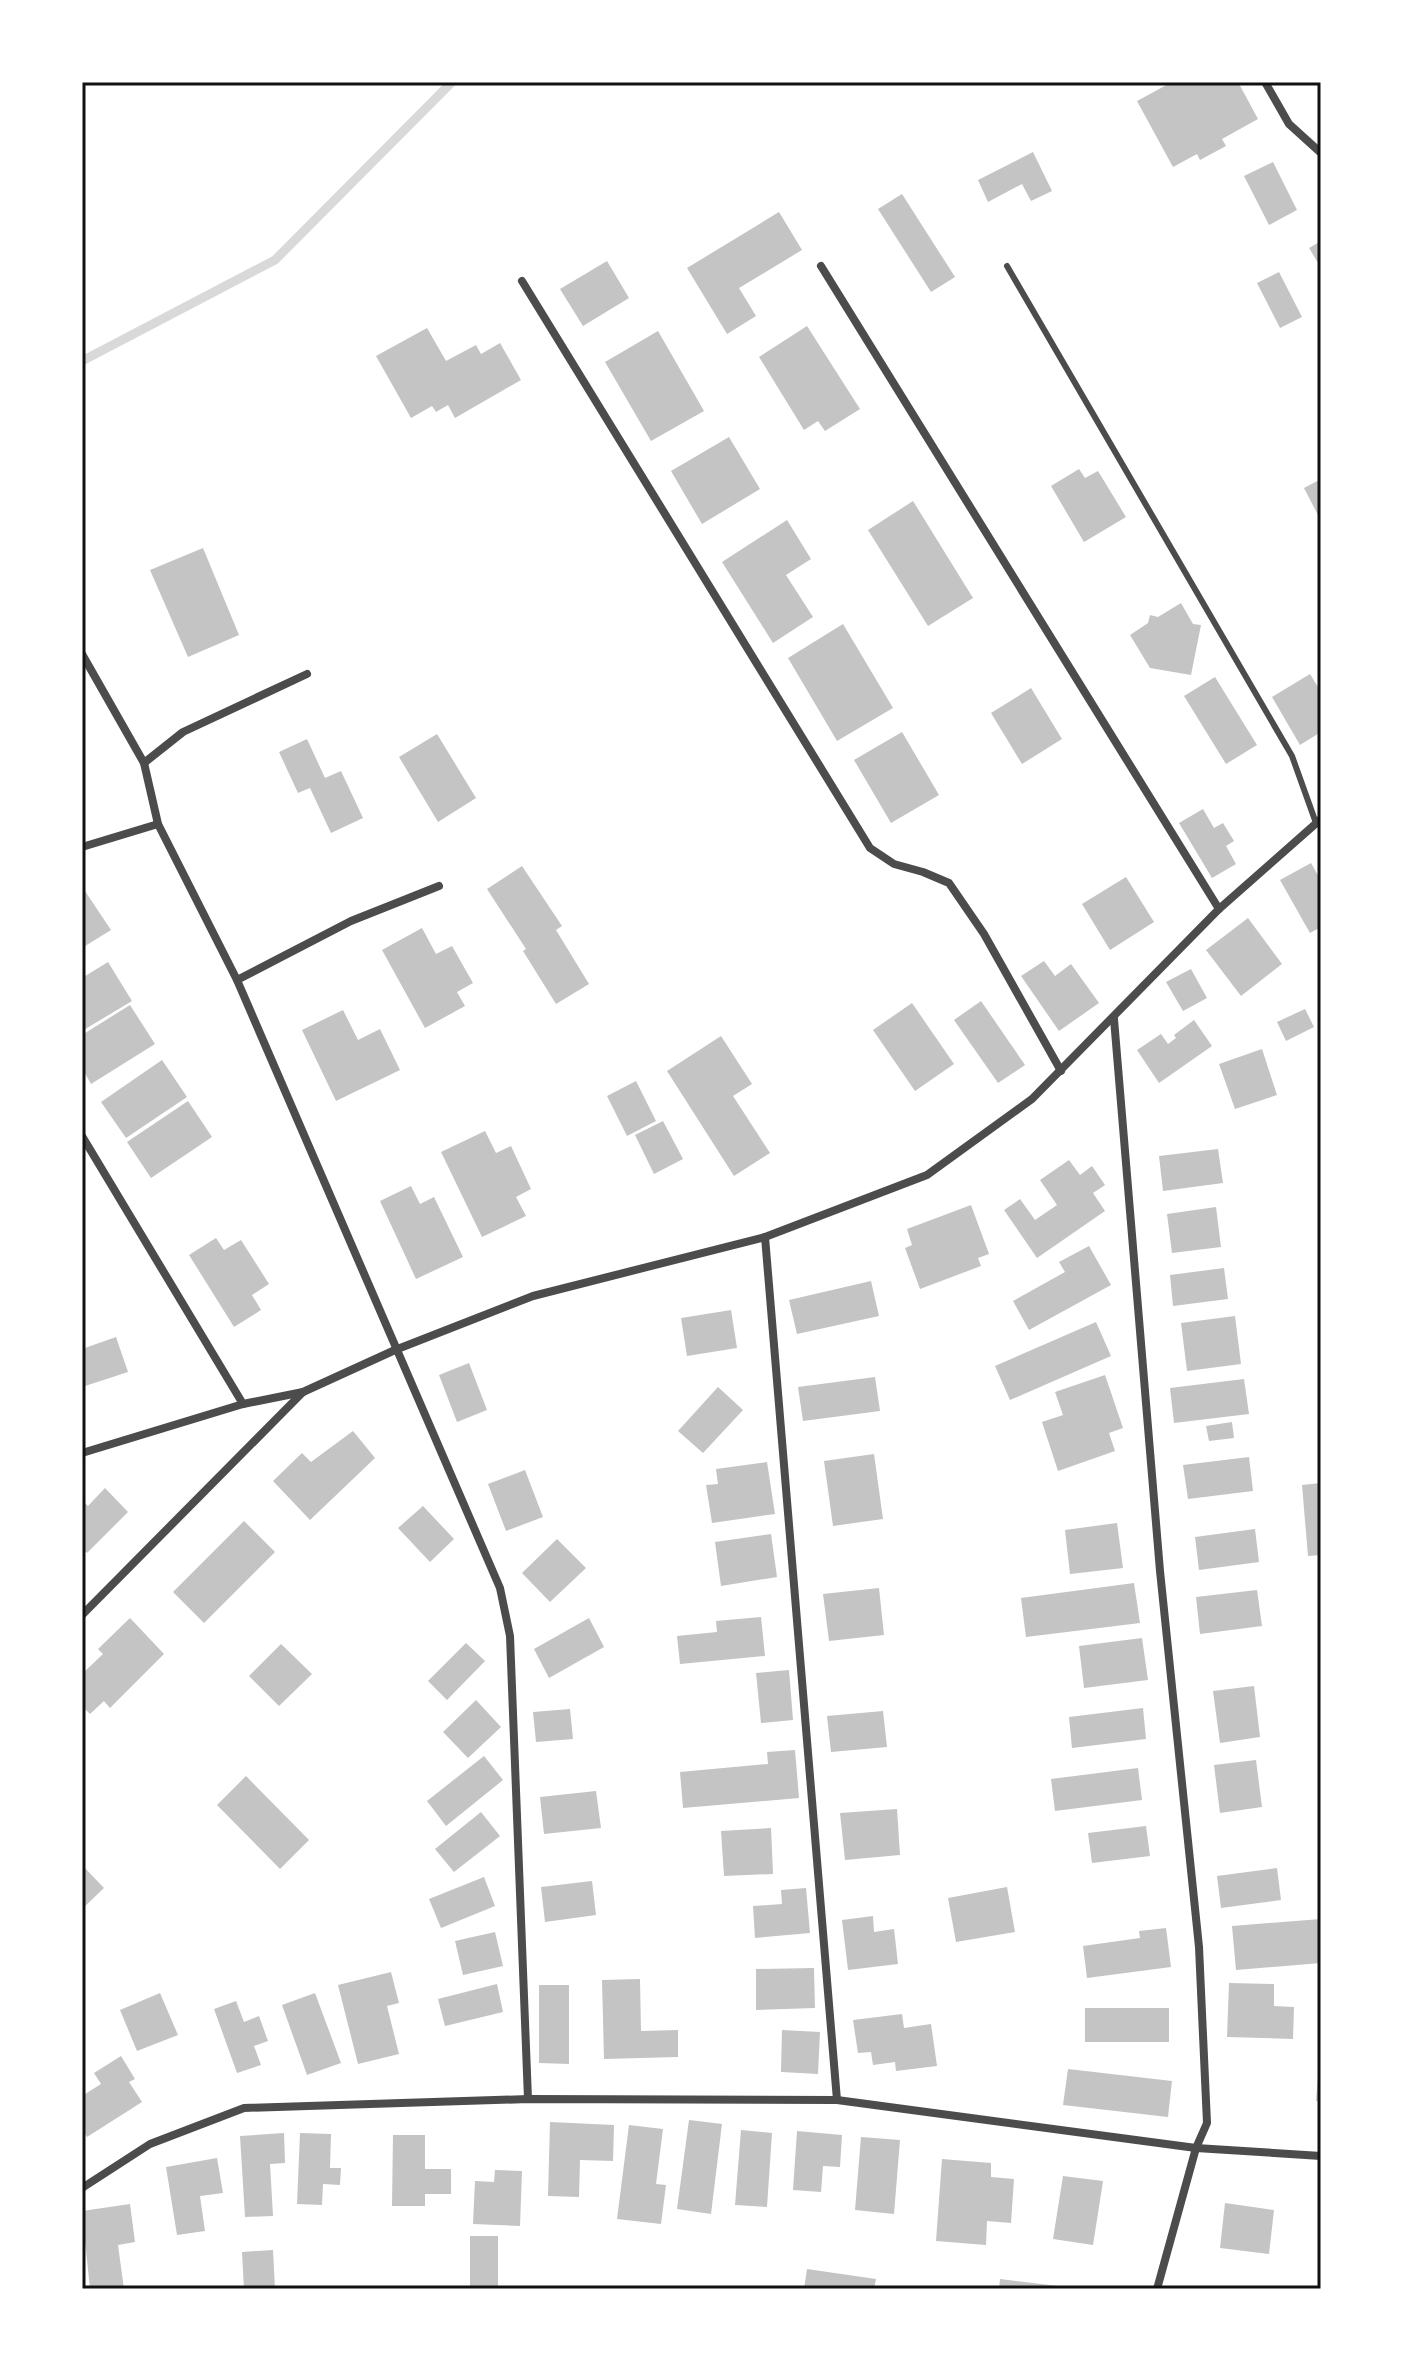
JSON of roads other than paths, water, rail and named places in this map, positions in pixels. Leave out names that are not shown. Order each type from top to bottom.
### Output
[{"type":"street","points":[[1265,82],[1289,124],[1321,153]]},
{"type":"street","points":[[821,266],[1219,909]]},
{"type":"street","points":[[522,281],[870,848],[894,864],[949,883],[984,934],[1061,1071]]},
{"type":"street","points":[[82,654],[144,763],[158,824],[237,980],[500,1588],[510,1636],[528,2099]]},
{"type":"street","points":[[144,763],[183,732],[307,674]]},
{"type":"street","points":[[82,1453],[243,1404],[303,1392],[395,1350],[533,1296],[765,1237],[927,1175],[1032,1099],[1219,909],[1319,821]]},
{"type":"street","points":[[82,847],[158,824]]},
{"type":"street","points":[[237,980],[351,921],[439,886]]},
{"type":"street","points":[[1114,1019],[1160,1571],[1199,1947],[1207,2123],[1196,2148],[1157,2289]]},
{"type":"street","points":[[82,1136],[243,1404]]},
{"type":"street","points":[[765,1237],[837,2100]]},
{"type":"street","points":[[82,1615],[303,1392]]},
{"type":"street","points":[[82,2188],[150,2144],[244,2108],[528,2099],[837,2100],[1196,2148],[1321,2156]]},
{"type":"lane","points":[[1007,266],[1292,756],[1319,821]]},
{"type":"waterway","points":[[82,361],[275,260],[452,82]]}]
